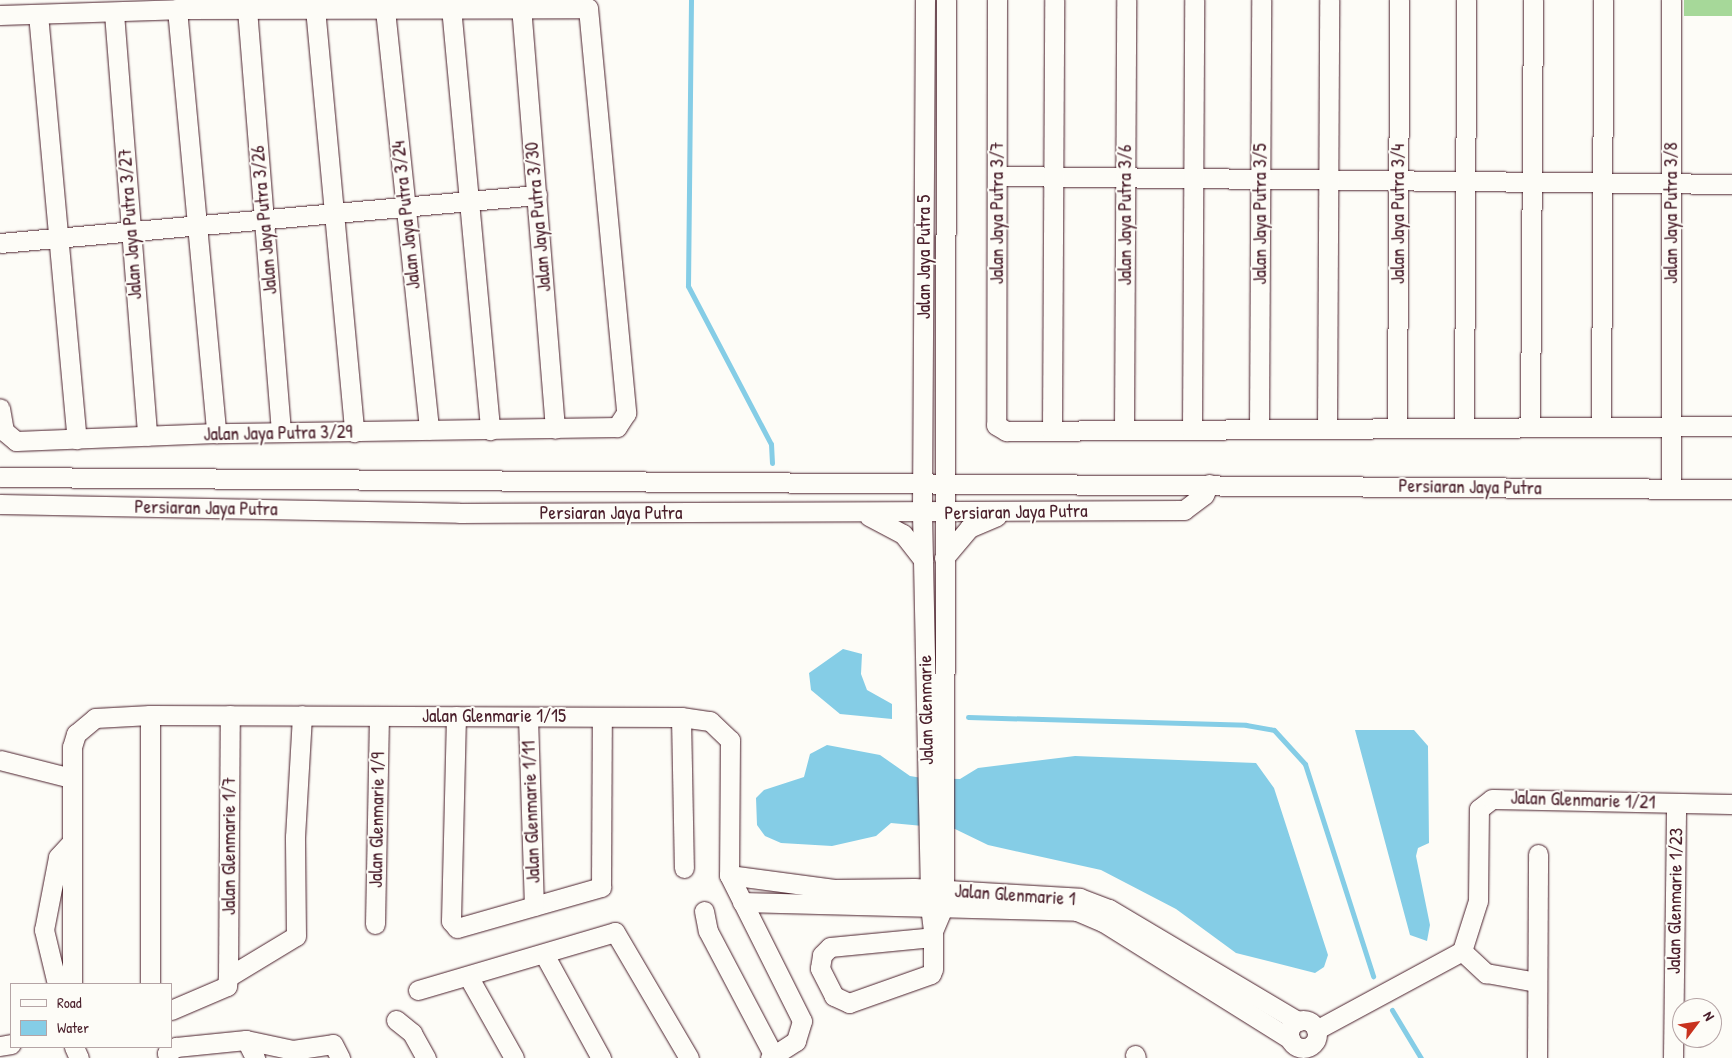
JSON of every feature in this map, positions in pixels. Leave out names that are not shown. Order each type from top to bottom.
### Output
[{"type":"street","name":"Jalan Jaya Putra 5","points":[[922,513],[925,0]]},
{"type":"street","name":"Jalan Jaya Putra 5","points":[[944,513],[946,0]]},
{"type":"street","name":"Jalan Jaya Putra 3/7","points":[[997,0],[996,425],[1006,431],[1052,430]]},
{"type":"street","points":[[1054,0],[1052,430],[1732,426]]},
{"type":"street","name":"Jalan Jaya Putra 3/6","points":[[1124,430],[1126,0]]},
{"type":"street","points":[[1192,429],[1194,0]]},
{"type":"street","name":"Jalan Jaya Putra 3/5","points":[[1259,429],[1261,0]]},
{"type":"street","points":[[1327,428],[1329,0]]},
{"type":"street","name":"Jalan Jaya Putra 3/4","points":[[1397,428],[1399,0]]},
{"type":"street","points":[[1464,428],[1466,0]]},
{"type":"street","points":[[1530,427],[1532,0]]},
{"type":"street","points":[[1601,427],[1603,0]]},
{"type":"street","name":"Jalan Jaya Putra 3/8","points":[[1671,0],[1671,489]]},
{"type":"street","points":[[0,15],[114,13],[177,9],[315,8],[384,4],[451,7],[522,6]]},
{"type":"street","name":"Jalan Jaya Putra 3/24","points":[[384,4],[429,430]]},
{"type":"street","name":"Jalan Jaya Putra 3/30","points":[[522,6],[556,429]]},
{"type":"street","name":"Jalan Jaya Putra 3/29","points":[[0,408],[4,431],[16,441],[216,433],[617,427],[624,421],[625,403],[592,12],[588,8],[522,6]]},
{"type":"street","points":[[451,7],[490,430]]},
{"type":"street","points":[[315,8],[354,432]]},
{"type":"street","points":[[177,9],[216,433]]},
{"type":"street","name":"Jalan Jaya Putra 3/26","points":[[247,9],[281,432]]},
{"type":"street","name":"Jalan Jaya Putra 3/27","points":[[114,13],[147,436]]},
{"type":"street","points":[[38,14],[77,439]]},
{"type":"street","points":[[996,176],[1732,184]]},
{"type":"street","points":[[0,243],[406,208],[537,194]]},
{"type":"street","name":"Persiaran Jaya Putra","points":[[0,477],[1732,489]]},
{"type":"street","name":"Persiaran Jaya Putra","points":[[0,504],[459,513],[864,514],[1184,510],[1200,499],[1209,484]]},
{"type":"street","points":[[944,558],[970,528],[1007,512]]},
{"type":"street","name":"Jalan Glenmarie","points":[[922,513],[923,560],[936,765]]},
{"type":"street","name":"Jalan Glenmarie","points":[[937,898],[936,765],[944,513]]},
{"type":"street","points":[[864,514],[903,534],[923,560]]},
{"type":"street","points":[[150,715],[150,983]]},
{"type":"street","name":"Jalan Glenmarie 1/15","points":[[71,778],[72,747],[87,724],[94,718],[150,715],[302,715],[681,717],[710,720],[730,740],[729,875],[802,1021],[796,1041],[772,1057]]},
{"type":"street","name":"Jalan Glenmarie 1/7","points":[[228,977],[230,715]]},
{"type":"street","points":[[172,1010],[227,986],[228,977],[296,936],[302,715]]},
{"type":"street","name":"Jalan Glenmarie 1/9","points":[[375,924],[379,716]]},
{"type":"street","points":[[456,716],[451,921],[457,928],[468,927],[601,887],[602,717]]},
{"type":"street","name":"Jalan Glenmarie 1/11","points":[[528,717],[534,906]]},
{"type":"street","points":[[681,717],[684,868]]},
{"type":"street","points":[[0,760],[71,778],[72,983]]},
{"type":"street","name":"Jalan Glenmarie 1/21","points":[[1462,952],[1478,900],[1480,809],[1484,804],[1500,797],[1732,804]]},
{"type":"street","name":"Jalan Glenmarie 1/23","points":[[1673,1058],[1676,803]]},
{"type":"street","points":[[57,983],[44,930],[58,857],[70,844]]},
{"type":"street","points":[[1536,1058],[1538,854]]},
{"type":"street","name":"Jalan Glenmarie 1","points":[[729,875],[834,898]]},
{"type":"street","name":"Jalan Glenmarie 1","points":[[742,902],[790,905],[834,898],[1080,898],[1195,970],[1299,1048]]},
{"type":"street","points":[[933,934],[830,946],[822,955],[820,968],[834,996],[849,1003],[931,974],[937,898]]},
{"type":"street","points":[[760,934],[773,915],[790,905]]},
{"type":"street","points":[[704,911],[708,931],[772,1057]]},
{"type":"street","points":[[418,990],[615,932],[689,1058]]},
{"type":"street","points":[[1316,1030],[1462,952],[1486,973],[1537,982]]},
{"type":"street","points":[[544,954],[601,1058]]},
{"type":"street","name":"Jalan Glenmarie 1","points":[[1195,970],[1298,1021]]},
{"type":"street","points":[[468,976],[514,1058]]},
{"type":"street","points":[[396,1020],[412,1033],[426,1058]]},
{"type":"street","points":[[1298,1021],[1311,1023],[1316,1030],[1314,1043],[1299,1048],[1290,1030],[1298,1021]]},
{"type":"street","points":[[246,1040],[255,1058]]},
{"type":"street","points":[[168,1058],[167,1054],[176,1048],[246,1040],[293,1050],[333,1044],[340,1058]]},
{"type":"green space","points":[[1684,0],[1732,0],[1732,16],[1684,16]]},
{"type":"water","points":[[843,649],[862,654],[861,674],[867,690],[892,704],[892,719],[840,714],[811,690],[809,673]]},
{"type":"water","points":[[1355,730],[1414,730],[1428,746],[1429,843],[1418,848],[1416,856],[1430,925],[1427,941],[1410,935]]},
{"type":"water","points":[[827,745],[880,755],[910,776],[922,778],[960,779],[978,768],[1075,756],[1256,763],[1274,788],[1328,955],[1324,967],[1315,973],[1236,953],[1176,909],[1101,870],[988,845],[955,829],[891,823],[876,836],[832,846],[781,843],[765,836],[757,825],[756,798],[764,790],[804,777],[810,754]]},
{"type":"waterway","points":[[691,0],[688,286],[771,444],[772,463]]},
{"type":"waterway","points":[[968,717],[1246,725],[1274,730],[1305,764],[1373,976]]},
{"type":"waterway","points":[[1392,1010],[1421,1058]]}]
